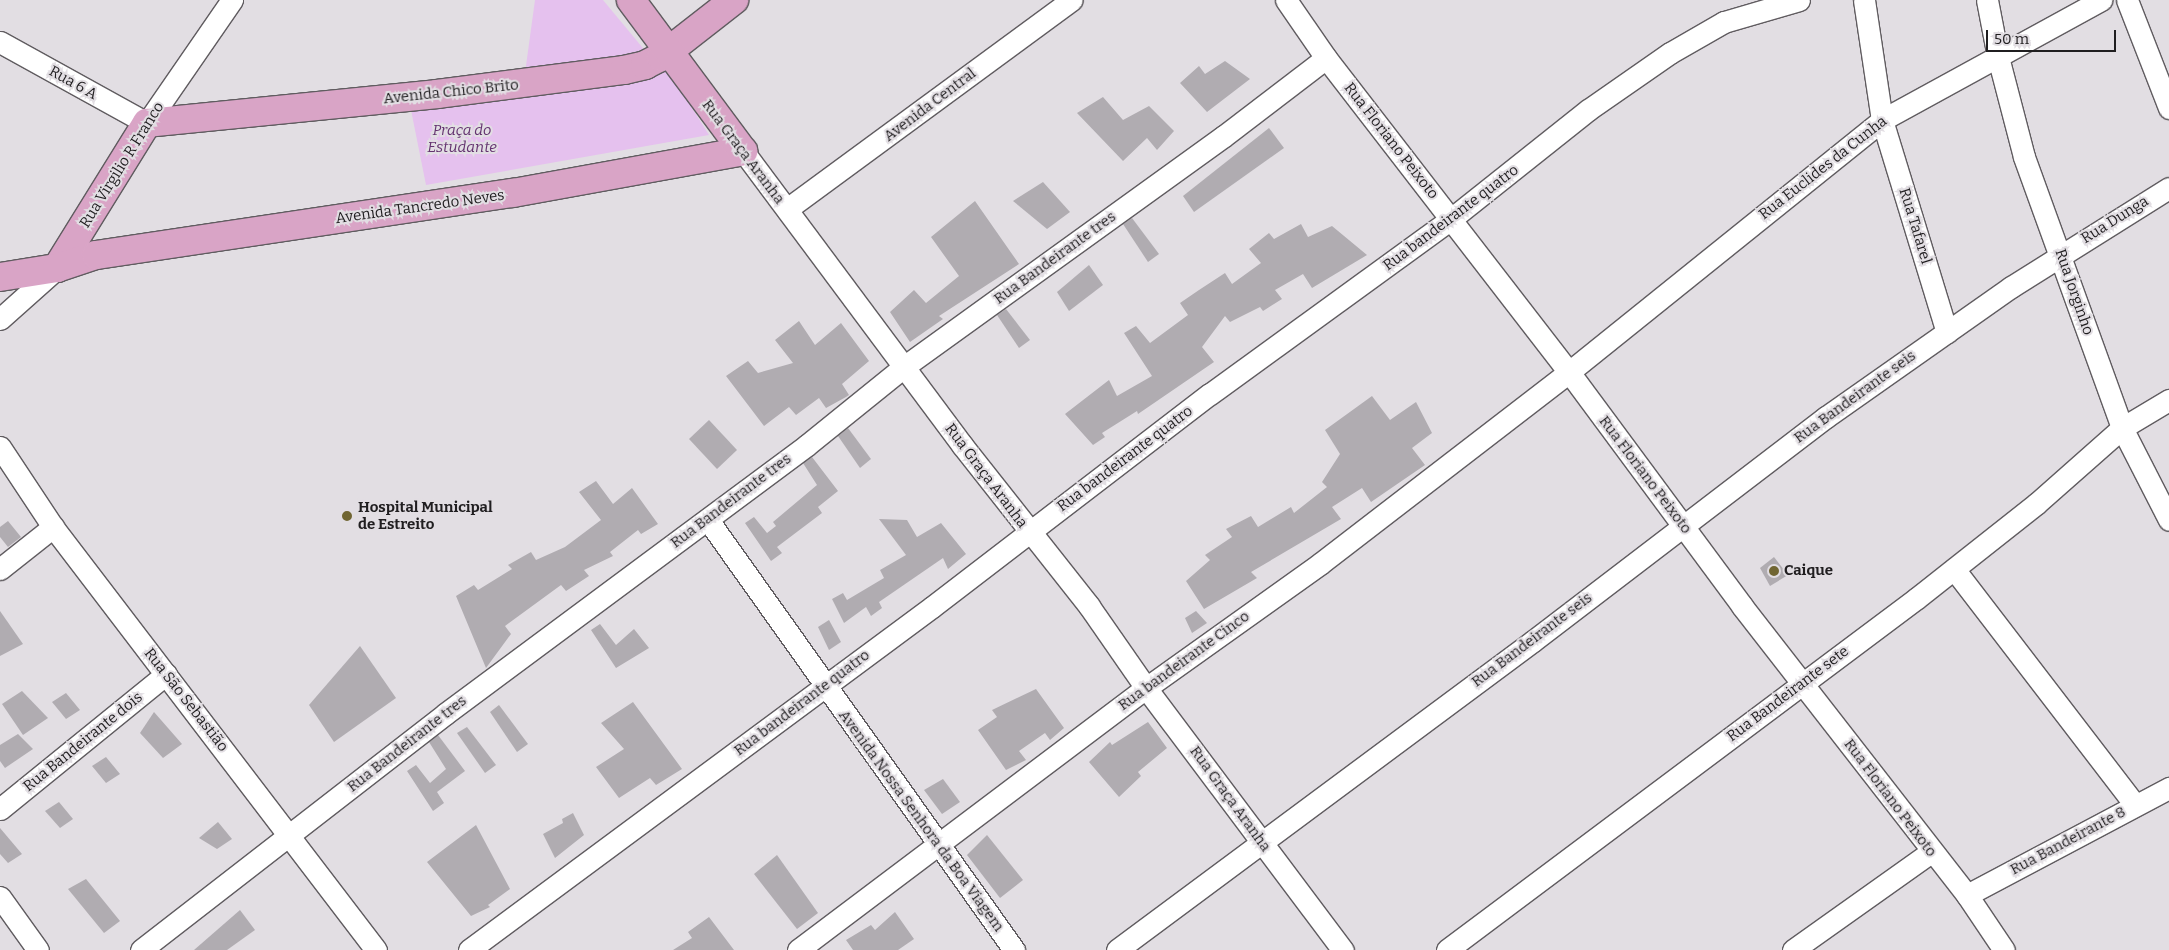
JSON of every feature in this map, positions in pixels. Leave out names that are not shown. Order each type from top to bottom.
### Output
[{"type":"main road","name":"Rua Graça Aranha","points":[[631,0],[744,152]]},
{"type":"main road","name":"Avenida Chico Brito","points":[[146,123],[555,81],[645,65],[734,0]]},
{"type":"main road","name":"Rua Virgilio R Franco","points":[[62,260],[146,123]]},
{"type":"main road","name":"Avenida Tancredo Neves","points":[[0,262],[62,260],[96,255],[513,193],[744,152]]},
{"type":"main road","name":"Avenida Tancredo Neves","points":[[0,277],[62,260]]},
{"type":"street","name":"Rua Virgilio R Franco","points":[[146,123],[232,0]]},
{"type":"street","name":"Avenida Central","points":[[787,209],[1071,0]]},
{"type":"street","name":"Rua Floriano Peixoto","points":[[1286,0],[1326,58],[1569,372],[1931,852],[1967,895],[2004,950]]},
{"type":"street","name":"Rua bandeirante quatro","points":[[469,950],[1029,532],[1210,394],[1451,219],[1588,110],[1670,53],[1724,22],[1799,0]]},
{"type":"street","name":"Rua Tafarel","points":[[1864,0],[1882,120],[1948,332]]},
{"type":"street","name":"Rua Jorginho","points":[[1987,0],[1998,57],[2024,157],[2062,254],[2122,428],[2169,520]]},
{"type":"street","name":"Rua Euclides da Cunha","points":[[1569,372],[1882,120],[2101,0]]},
{"type":"street","points":[[2127,0],[2169,108]]},
{"type":"street","name":"Rua 6 A","points":[[0,42],[146,123]]},
{"type":"street","name":"Rua Bandeirante tres","points":[[141,950],[445,714],[708,520],[905,366],[1224,136],[1326,58]]},
{"type":"street","name":"Rua Graça Aranha","points":[[744,152],[1029,532],[1089,606],[1146,688],[1343,950]]},
{"type":"street","name":"Rua Dunga","points":[[1948,332],[2062,254],[2169,188]]},
{"type":"street","name":"Rua Virgilio R Franco","points":[[0,319],[62,260]]},
{"type":"street","name":"Rua Bandeirante seis","points":[[1117,950],[1261,841],[1533,641],[1682,524],[1826,417],[1948,332]]},
{"type":"street","name":"Rua bandeirante Cinco","points":[[798,950],[1146,688],[1321,563],[1569,372]]},
{"type":"street","name":"Rua Bandeirante sete","points":[[1447,950],[1954,569],[2036,504],[2122,428],[2169,400]]},
{"type":"street","name":"Rua São Sebastião","points":[[0,447],[52,528],[290,834],[376,950]]},
{"type":"street","name":"Avenida Nossa Senhora da Boa Viagem","points":[[708,520],[823,686],[939,843],[1014,950]]},
{"type":"street","points":[[0,569],[52,528]]},
{"type":"street","points":[[1954,569],[2135,805]]},
{"type":"street","name":"Rua Bandeirante dois","points":[[0,809],[166,674]]},
{"type":"street","name":"Rua Bandeirante 8","points":[[1967,895],[2169,788]]},
{"type":"street","points":[[1793,950],[1931,852]]},
{"type":"street","points":[[0,897],[38,950]]},
{"type":"green space","points":[[535,0],[603,0],[647,53],[525,73]]},
{"type":"green space","name":"Praça do Estudante","points":[[669,71],[709,135],[426,185],[410,105]]},
{"type":"building","points":[[1225,61],[1250,79],[1207,112],[1180,83],[1199,66],[1205,74]]},
{"type":"building","points":[[1103,97],[1123,120],[1149,106],[1174,131],[1157,150],[1147,138],[1123,161],[1077,113]]},
{"type":"building","points":[[1269,128],[1284,148],[1194,212],[1183,196]]},
{"type":"building","points":[[1043,182],[1070,212],[1047,229],[1013,201]]},
{"type":"building","points":[[975,201],[1019,264],[939,316],[943,319],[910,342],[890,312],[914,290],[926,303],[959,276],[931,237]]},
{"type":"building","points":[[1132,218],[1159,254],[1148,262],[1123,224]]},
{"type":"building","points":[[1301,224],[1308,237],[1332,226],[1367,255],[1312,288],[1303,274],[1275,290],[1282,299],[1263,311],[1260,307],[1230,322],[1225,316],[1202,347],[1214,362],[1138,414],[1137,411],[1102,433],[1105,437],[1093,445],[1065,414],[1109,380],[1117,396],[1152,376],[1124,333],[1136,326],[1150,343],[1188,315],[1180,303],[1225,273],[1232,284],[1261,263],[1249,249],[1269,233],[1274,239]]},
{"type":"building","points":[[1089,265],[1103,285],[1069,311],[1057,292]]},
{"type":"building","points":[[1006,309],[1030,340],[1019,348],[997,315]]},
{"type":"building","points":[[799,321],[815,345],[841,323],[869,361],[842,384],[849,395],[846,397],[826,408],[819,398],[796,415],[789,407],[764,426],[726,376],[748,361],[758,373],[793,363],[775,340]]},
{"type":"building","points":[[1372,396],[1390,420],[1416,402],[1432,433],[1412,448],[1425,465],[1371,502],[1362,488],[1332,507],[1341,519],[1251,572],[1257,578],[1204,609],[1186,581],[1210,560],[1205,555],[1232,537],[1226,529],[1251,516],[1258,527],[1291,507],[1294,513],[1327,487],[1322,482],[1340,454],[1325,430]]},
{"type":"building","points":[[709,420],[737,450],[717,469],[689,439]]},
{"type":"building","points":[[848,428],[871,459],[860,468],[838,436]]},
{"type":"building","points":[[812,457],[838,491],[818,507],[822,513],[777,547],[782,553],[771,561],[745,523],[754,517],[767,533],[776,526],[773,522],[817,485],[803,463]]},
{"type":"building","points":[[596,481],[613,504],[632,488],[658,524],[641,534],[638,530],[610,552],[613,556],[584,570],[589,576],[566,591],[561,585],[505,626],[511,634],[486,668],[456,596],[474,585],[478,590],[512,569],[508,565],[531,552],[536,560],[565,547],[601,520],[579,492]]},
{"type":"building","points":[[879,519],[907,520],[917,537],[941,523],[966,554],[948,569],[943,558],[879,602],[882,608],[871,616],[866,607],[844,623],[832,599],[843,593],[847,600],[884,578],[880,570],[906,555]]},
{"type":"building","points":[[8,521],[21,537],[8,547],[0,537],[0,527]]},
{"type":"building","name":"Caique","points":[[1774,557],[1788,575],[1770,586],[1760,568]]},
{"type":"building","points":[[0,611],[23,644],[0,656]]},
{"type":"building","points":[[1196,611],[1207,623],[1192,633],[1185,618]]},
{"type":"building","points":[[829,620],[841,642],[829,650],[818,627]]},
{"type":"building","points":[[600,624],[616,645],[634,629],[649,648],[616,668],[591,630]]},
{"type":"building","points":[[360,646],[396,698],[334,742],[309,705]]},
{"type":"building","points":[[1036,689],[1064,728],[1050,740],[1045,733],[1019,751],[1026,760],[1006,770],[978,730],[997,717],[992,710]]},
{"type":"building","points":[[22,691],[48,718],[23,735],[2,704]]},
{"type":"building","points":[[66,693],[80,710],[66,719],[52,702]]},
{"type":"building","points":[[633,702],[682,769],[656,785],[650,778],[619,798],[596,767],[624,749],[601,723]]},
{"type":"building","points":[[499,705],[528,744],[517,752],[490,712]]},
{"type":"building","points":[[154,712],[182,744],[163,758],[140,733]]},
{"type":"building","points":[[1148,722],[1167,748],[1138,772],[1141,776],[1119,797],[1089,762],[1110,742],[1112,745]]},
{"type":"building","points":[[467,727],[496,765],[485,773],[457,733]]},
{"type":"building","points":[[18,734],[33,749],[5,768],[0,761],[0,745]]},
{"type":"building","points":[[438,735],[465,771],[437,792],[444,803],[433,811],[407,771],[416,765],[430,783],[446,769],[429,742]]},
{"type":"building","points":[[106,757],[120,774],[106,783],[92,766]]},
{"type":"building","points":[[943,779],[960,802],[942,814],[924,790]]},
{"type":"building","points":[[59,802],[73,819],[60,828],[45,811]]},
{"type":"building","points":[[573,813],[584,835],[555,858],[543,834],[563,823],[562,819]]},
{"type":"building","points":[[218,822],[232,839],[217,849],[199,838]]},
{"type":"building","points":[[476,825],[510,889],[488,905],[490,907],[471,916],[427,862]]},
{"type":"building","points":[[0,828],[22,854],[8,863],[0,854]]},
{"type":"building","points":[[987,835],[1023,880],[1000,898],[967,855]]},
{"type":"building","points":[[777,855],[818,913],[797,929],[754,874]]},
{"type":"building","points":[[86,879],[120,921],[104,933],[68,889]]},
{"type":"building","points":[[240,910],[255,930],[227,950],[194,950]]},
{"type":"building","points":[[895,912],[914,939],[898,950],[853,950],[846,940],[871,925],[875,930]]},
{"type":"building","points":[[709,917],[734,950],[673,950],[692,938],[688,932]]},
{"type":"place","name":"Hospital Municipal de Estreito","points":[[347,516]]},
{"type":"place","name":"Caique","points":[[1774,571]]}]
